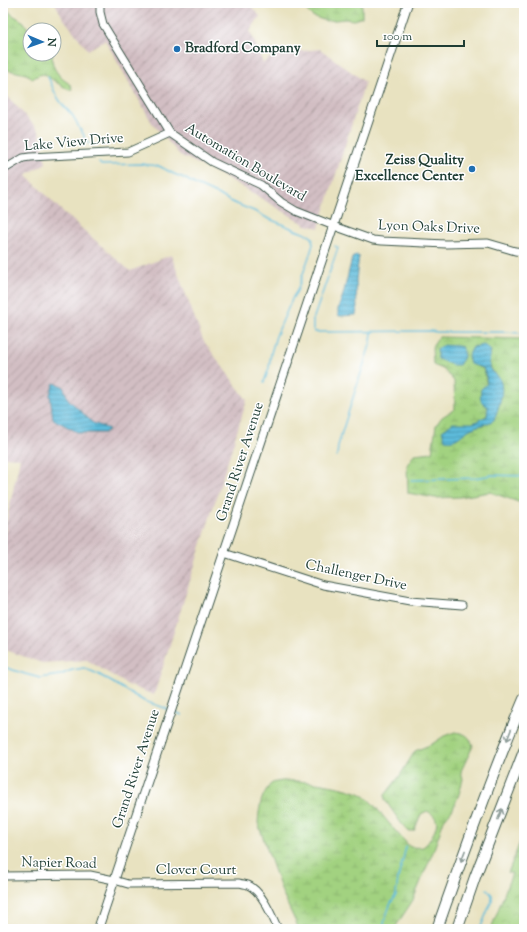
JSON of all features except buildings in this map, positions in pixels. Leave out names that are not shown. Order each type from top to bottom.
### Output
[{"type":"highway","points":[[437,929],[524,699]]},
{"type":"highway","points":[[457,929],[524,751]]},
{"type":"main road","name":"Grand River Avenue","points":[[98,929],[408,3]]},
{"type":"street","name":"Automation Boulevard","points":[[100,3],[100,12],[103,24],[170,133],[212,162],[261,185],[281,202],[296,211],[334,226]]},
{"type":"street","name":"Lake View Drive","points":[[3,170],[24,158],[30,157],[128,152],[170,133]]},
{"type":"street","name":"Lyon Oaks Drive","points":[[334,226],[373,240],[446,244],[488,243],[515,251],[524,252]]},
{"type":"street","name":"Challenger Drive","points":[[224,553],[323,585],[410,601],[462,605]]},
{"type":"street","name":"Napier Road","points":[[3,876],[90,875],[114,880]]},
{"type":"street","name":"Clover Court","points":[[114,880],[128,884],[239,883],[249,885],[267,904],[278,929]]},
{"type":"shaded area","points":[[55,3],[248,3],[260,16],[250,31],[263,63],[275,54],[320,49],[365,82],[319,228],[306,225],[232,181],[180,155],[152,123],[105,40],[88,50],[63,18]]},
{"type":"shaded area","points":[[3,91],[39,131],[46,163],[26,175],[61,210],[130,271],[171,255],[203,340],[247,400],[154,695],[128,685],[87,660],[42,663],[3,649],[3,573],[6,523],[20,458],[3,457]]},
{"type":"green space","points":[[308,3],[362,3],[362,17],[354,20],[345,19],[326,21],[312,16],[307,11]]},
{"type":"green space","points":[[3,6],[6,7],[11,14],[24,22],[22,22],[22,62],[52,62],[56,71],[72,89],[69,90],[65,88],[44,74],[32,79],[26,74],[4,69],[6,63],[3,60],[3,39],[5,36],[3,30]]},
{"type":"green space","points":[[439,337],[524,339],[524,504],[490,492],[460,497],[435,498],[408,493],[407,465],[414,454],[432,452],[436,425],[442,417],[455,409],[454,381],[443,369],[433,365],[432,347]],"holes":[[[491,351],[490,366],[499,378],[487,415],[488,392],[485,373],[483,368],[477,366]],[[487,416],[484,425],[473,427],[463,433],[473,423]]]},
{"type":"green space","points":[[455,732],[462,733],[467,736],[473,746],[461,771],[463,779],[459,794],[453,809],[444,820],[433,852],[413,900],[394,929],[299,929],[283,895],[258,823],[261,801],[270,785],[278,782],[302,781],[356,792],[363,795],[370,801],[410,847],[423,847],[429,841],[436,827],[434,816],[427,811],[421,814],[414,831],[408,831],[385,800],[385,795],[399,777],[415,751]]},
{"type":"green space","points":[[524,832],[524,929],[491,929],[512,873],[508,873]]},
{"type":"water","points":[[356,255],[359,256],[356,280],[356,315],[340,316],[338,315],[338,309],[352,258]]},
{"type":"water","points":[[443,345],[462,347],[464,357],[459,365],[452,365],[438,359],[437,350]]},
{"type":"water","points":[[484,345],[491,351],[489,364],[492,372],[499,378],[502,388],[501,399],[494,420],[469,430],[457,439],[450,441],[445,440],[442,431],[453,423],[473,423],[487,416],[488,407],[480,398],[481,389],[487,384],[486,376],[483,368],[470,364],[468,356],[473,347]]},
{"type":"water","points":[[54,383],[63,386],[68,399],[93,423],[109,429],[104,433],[79,433],[53,419],[50,394]]},
{"type":"waterway","points":[[48,77],[56,95],[73,116],[84,135],[84,138],[89,144]]},
{"type":"waterway","points":[[99,163],[102,165],[141,164],[159,166],[234,203],[313,238],[311,251],[297,291],[276,336],[271,353],[269,368],[264,382]]},
{"type":"waterway","points":[[335,246],[338,248],[313,320],[313,329],[315,332],[430,331],[524,333]]},
{"type":"waterway","points":[[337,456],[338,446],[371,342],[372,332]]},
{"type":"waterway","points":[[411,480],[475,478],[492,475],[524,476]]},
{"type":"waterway","points":[[3,668],[40,678],[60,675],[72,670],[84,668],[98,674],[144,701],[168,709]]},
{"type":"waterway","points":[[173,711],[182,715]]},
{"type":"waterway","points":[[383,929],[390,905],[396,895],[398,878],[406,847]]},
{"type":"waterway","points":[[480,929],[492,900],[492,895],[487,889]]},
{"type":"place","name":"Bradford Company","points":[[177,49]]},
{"type":"place","name":"Zeiss Quality Excellence Center","points":[[472,169]]}]
